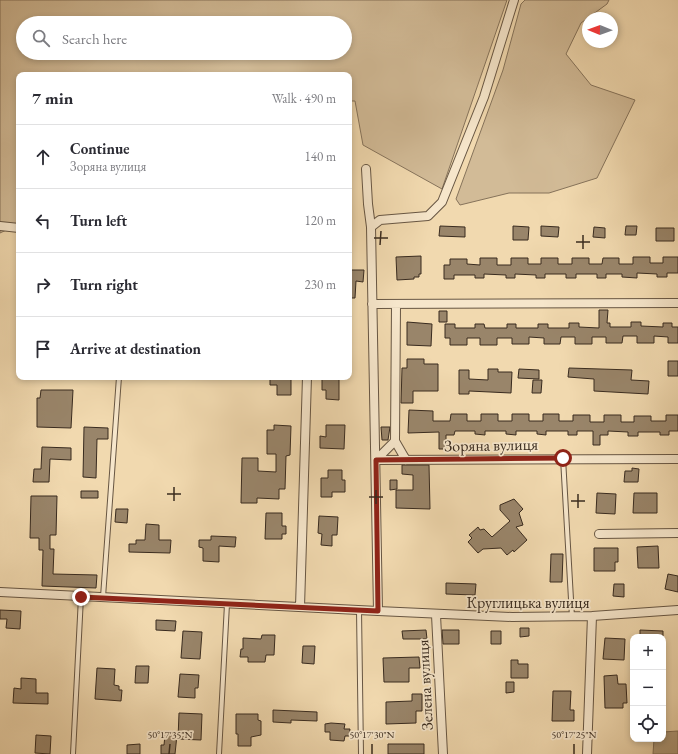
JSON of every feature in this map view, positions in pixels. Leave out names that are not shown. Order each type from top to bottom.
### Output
[{"type":"street","points":[[371,227],[380,220],[428,216],[442,202],[484,98],[514,0]]},
{"type":"street","points":[[366,169],[371,227],[378,611]]},
{"type":"street","points":[[0,226],[16,228]]},
{"type":"street","points":[[372,304],[678,303]]},
{"type":"street","points":[[396,305],[395,441],[406,460]]},
{"type":"street","points":[[300,608],[307,380]]},
{"type":"street","points":[[376,460],[395,441]]},
{"type":"street","name":"Зоряна вулиця","points":[[376,460],[678,458]]},
{"type":"street","points":[[599,534],[678,533]]},
{"type":"street","name":"Круглицька вулиця","points":[[0,592],[436,615],[572,617],[678,610]]},
{"type":"street","name":"Зелена вулиця","points":[[436,615],[443,754]]},
{"type":"street","points":[[586,754],[592,616]]},
{"type":"lane","points":[[103,598],[119,380]]},
{"type":"lane","points":[[563,458],[572,617]]},
{"type":"lane","points":[[73,754],[81,597]]},
{"type":"lane","points":[[219,754],[227,604]]},
{"type":"lane","points":[[359,610],[361,754]]},
{"type":"shaded area","points":[[0,0],[507,0],[442,189],[363,145],[355,101],[352,101],[352,72],[16,72],[16,225],[0,233]]},
{"type":"shaded area","points":[[525,0],[609,0],[607,4],[596,12],[582,12],[582,22],[566,54],[591,85],[635,100],[597,178],[549,193],[509,193],[460,205],[456,199],[503,70],[521,4]]},
{"type":"shaded area","points":[[678,731],[678,754],[653,754],[654,742],[666,742],[666,732]]},
{"type":"building","points":[[440,226],[465,227],[465,237],[439,236]]},
{"type":"building","points":[[513,226],[529,227],[528,240],[513,240]]},
{"type":"building","points":[[541,226],[559,227],[558,237],[541,236]]},
{"type":"building","points":[[626,226],[637,226],[636,235],[625,235]]},
{"type":"building","points":[[594,227],[605,228],[605,238],[593,237]]},
{"type":"building","points":[[656,228],[674,228],[674,241],[656,241]]},
{"type":"building","points":[[421,256],[421,274],[419,274],[419,277],[414,277],[414,279],[397,280],[396,257]]},
{"type":"building","points":[[633,257],[650,257],[650,263],[663,263],[663,257],[678,257],[678,273],[667,273],[667,277],[657,277],[657,274],[637,273],[637,278],[622,277],[622,274],[606,274],[606,278],[597,278],[597,274],[576,274],[576,278],[566,278],[566,274],[545,274],[545,278],[536,278],[536,275],[515,274],[515,278],[506,278],[506,275],[484,274],[484,278],[475,278],[475,275],[454,275],[454,279],[444,279],[444,265],[450,265],[450,259],[467,259],[467,264],[480,265],[480,258],[497,258],[497,265],[511,265],[511,258],[528,258],[528,264],[541,264],[541,258],[558,258],[558,264],[572,264],[572,258],[589,258],[589,264],[602,264],[603,258],[619,258],[619,264],[633,264]]},
{"type":"building","points":[[352,270],[364,270],[363,282],[356,281],[355,298],[352,298]]},
{"type":"building","points":[[599,310],[608,310],[607,323],[610,323],[610,327],[631,327],[631,322],[641,322],[641,326],[663,327],[663,323],[672,323],[672,327],[678,327],[678,343],[668,343],[668,337],[654,336],[654,343],[637,343],[637,336],[623,336],[622,343],[606,343],[606,337],[592,337],[592,344],[575,344],[575,337],[561,337],[560,344],[544,344],[544,338],[529,337],[529,344],[512,344],[512,338],[497,338],[497,345],[480,345],[480,338],[467,338],[467,345],[450,345],[450,338],[445,338],[445,324],[455,324],[455,328],[475,328],[475,324],[484,324],[485,328],[507,328],[507,324],[516,324],[516,328],[538,328],[538,324],[548,324],[548,328],[569,328],[569,323],[579,323],[579,327],[599,328]]},
{"type":"building","points":[[439,311],[447,311],[447,322],[439,322]]},
{"type":"building","points":[[407,322],[432,324],[431,346],[407,345]]},
{"type":"building","points":[[407,359],[424,359],[424,364],[438,364],[438,391],[413,391],[413,403],[401,403],[402,368],[407,368]]},
{"type":"building","points":[[668,361],[678,361],[678,376],[668,376]]},
{"type":"building","points":[[569,368],[632,370],[631,380],[649,381],[648,394],[594,391],[594,379],[568,377]]},
{"type":"building","points":[[488,369],[498,369],[498,372],[512,372],[511,393],[469,391],[469,394],[459,394],[459,370],[469,370],[469,379],[488,380]]},
{"type":"building","points":[[519,369],[539,370],[539,379],[518,378]]},
{"type":"building","points":[[270,380],[291,380],[291,395],[277,395],[277,385],[270,385]]},
{"type":"building","points":[[322,380],[339,380],[339,400],[326,399],[326,390],[322,390]]},
{"type":"building","points":[[533,380],[542,380],[541,393],[532,393]]},
{"type":"building","points":[[41,390],[73,390],[71,428],[37,427],[37,398],[40,398]]},
{"type":"building","points":[[409,410],[433,411],[433,421],[450,421],[451,414],[467,414],[467,421],[481,421],[481,414],[498,414],[498,421],[512,421],[512,414],[529,414],[529,421],[543,421],[543,414],[559,414],[559,421],[573,421],[573,415],[590,415],[590,422],[604,422],[604,415],[621,415],[621,422],[634,422],[634,416],[651,416],[651,421],[666,421],[666,415],[678,415],[678,431],[669,431],[669,435],[660,435],[660,432],[638,432],[638,436],[628,436],[628,432],[608,431],[608,435],[600,435],[600,445],[593,445],[593,431],[577,431],[577,435],[568,435],[568,431],[546,431],[546,435],[537,434],[537,431],[516,431],[516,435],[506,434],[506,431],[485,431],[485,435],[475,434],[475,431],[455,431],[454,435],[446,435],[446,449],[439,449],[439,432],[408,433]]},
{"type":"building","points":[[274,425],[291,426],[290,455],[286,456],[285,489],[279,489],[279,499],[257,498],[257,503],[241,503],[242,458],[258,458],[258,471],[276,472],[276,454],[267,454],[267,430],[274,430]]},
{"type":"building","points":[[326,425],[345,425],[344,449],[320,448],[320,436],[326,437]]},
{"type":"building","points":[[84,427],[108,428],[108,439],[97,439],[96,478],[83,477]]},
{"type":"building","points":[[381,427],[390,427],[388,440],[382,440]]},
{"type":"building","points":[[42,447],[71,448],[71,460],[50,459],[49,482],[33,482],[34,469],[41,469]]},
{"type":"building","points":[[402,465],[429,465],[430,509],[396,508],[396,490],[413,490],[413,475],[402,474]]},
{"type":"building","points":[[632,468],[639,469],[638,482],[624,482],[625,471],[632,471]]},
{"type":"building","points":[[328,470],[342,470],[342,480],[345,480],[345,492],[332,492],[332,497],[321,497],[321,478],[328,478]]},
{"type":"building","points":[[390,480],[397,480],[397,489],[390,490]]},
{"type":"building","points":[[81,491],[98,491],[98,498],[81,498]]},
{"type":"building","points":[[597,493],[616,494],[615,514],[596,513]]},
{"type":"building","points":[[634,493],[657,493],[657,513],[633,513]]},
{"type":"building","points":[[31,496],[57,496],[56,535],[50,535],[50,549],[54,549],[53,574],[97,575],[96,588],[42,586],[43,550],[39,550],[39,538],[30,538]]},
{"type":"building","points":[[514,499],[523,509],[519,513],[523,525],[516,527],[527,540],[514,552],[513,550],[507,555],[501,548],[483,549],[478,553],[468,542],[472,538],[469,535],[478,527],[480,530],[484,529],[492,537],[510,521],[500,510],[500,505]]},
{"type":"building","points":[[116,509],[128,509],[127,523],[115,522]]},
{"type":"building","points":[[266,513],[282,513],[282,526],[286,526],[286,534],[282,534],[282,539],[265,539]]},
{"type":"building","points":[[319,516],[338,517],[337,535],[332,535],[332,546],[321,545],[322,534],[318,533]]},
{"type":"building","points":[[146,524],[159,525],[159,540],[171,540],[170,553],[129,552],[129,544],[136,544],[136,540],[145,540]]},
{"type":"building","points":[[211,536],[236,537],[235,547],[219,546],[219,562],[203,561],[203,548],[199,547],[199,540],[211,540]]},
{"type":"building","points":[[658,546],[659,568],[638,568],[637,547]]},
{"type":"building","points":[[594,548],[618,548],[618,562],[615,562],[615,571],[594,571]]},
{"type":"building","points":[[551,554],[563,554],[562,582],[550,582]]},
{"type":"building","points":[[668,574],[678,576],[678,592],[665,589]]},
{"type":"building","points":[[446,583],[476,584],[475,595],[446,594]]},
{"type":"building","points":[[614,584],[624,584],[624,597],[613,596]]},
{"type":"building","points":[[0,610],[21,611],[20,629],[6,628],[7,619],[0,619]]},
{"type":"building","points":[[156,620],[176,621],[175,631],[156,630]]},
{"type":"building","points":[[520,628],[529,628],[529,636],[520,637]]},
{"type":"building","points":[[426,630],[427,639],[403,639],[402,631]]},
{"type":"building","points":[[442,630],[459,630],[459,644],[443,644]]},
{"type":"building","points":[[640,630],[663,631],[663,634],[640,634]]},
{"type":"building","points":[[183,631],[202,632],[200,659],[181,658]]},
{"type":"building","points":[[491,631],[501,631],[501,644],[491,644]]},
{"type":"building","points":[[262,635],[275,635],[274,655],[266,655],[265,662],[248,662],[248,657],[240,657],[241,649],[243,649],[243,638],[261,639]]},
{"type":"building","points":[[605,638],[625,639],[624,660],[603,659]]},
{"type":"building","points":[[303,646],[315,646],[314,664],[302,663]]},
{"type":"building","points":[[419,657],[420,668],[409,668],[409,682],[384,682],[383,658]]},
{"type":"building","points":[[511,660],[518,660],[518,664],[528,664],[528,678],[511,678]]},
{"type":"building","points":[[136,666],[149,666],[148,683],[135,683]]},
{"type":"building","points":[[97,668],[115,669],[114,685],[119,686],[119,690],[122,690],[121,701],[95,699]]},
{"type":"building","points":[[180,674],[199,675],[198,688],[195,688],[195,698],[178,697]]},
{"type":"building","points":[[617,675],[618,684],[626,684],[627,703],[623,703],[623,708],[605,708],[604,676]]},
{"type":"building","points":[[21,678],[36,679],[36,693],[48,693],[48,704],[13,703],[14,688],[21,689]]},
{"type":"building","points":[[506,682],[514,682],[514,692],[506,693]]},
{"type":"building","points":[[553,691],[571,691],[570,710],[574,710],[574,721],[552,721]]},
{"type":"building","points":[[412,694],[422,694],[422,711],[416,711],[416,723],[386,724],[386,702],[412,701]]},
{"type":"building","points":[[273,710],[317,712],[317,721],[291,720],[291,723],[273,722]]},
{"type":"building","points":[[179,713],[202,714],[201,740],[178,739]]},
{"type":"building","points":[[236,714],[258,714],[258,720],[261,721],[261,735],[251,737],[251,746],[238,746],[238,734],[236,734]]},
{"type":"building","points":[[325,724],[345,724],[344,729],[350,729],[349,736],[345,736],[344,741],[330,740],[330,732],[325,732]]},
{"type":"building","points":[[36,735],[51,736],[50,754],[35,753]]},
{"type":"building","points":[[165,735],[177,735],[175,754],[161,754],[161,745],[164,745]]},
{"type":"building","points":[[140,744],[140,754],[127,754],[127,745]]},
{"type":"building","points":[[388,744],[424,744],[424,754],[388,754]]},
{"type":"route","points":[[81,597],[378,611],[376,460],[563,458]]}]
